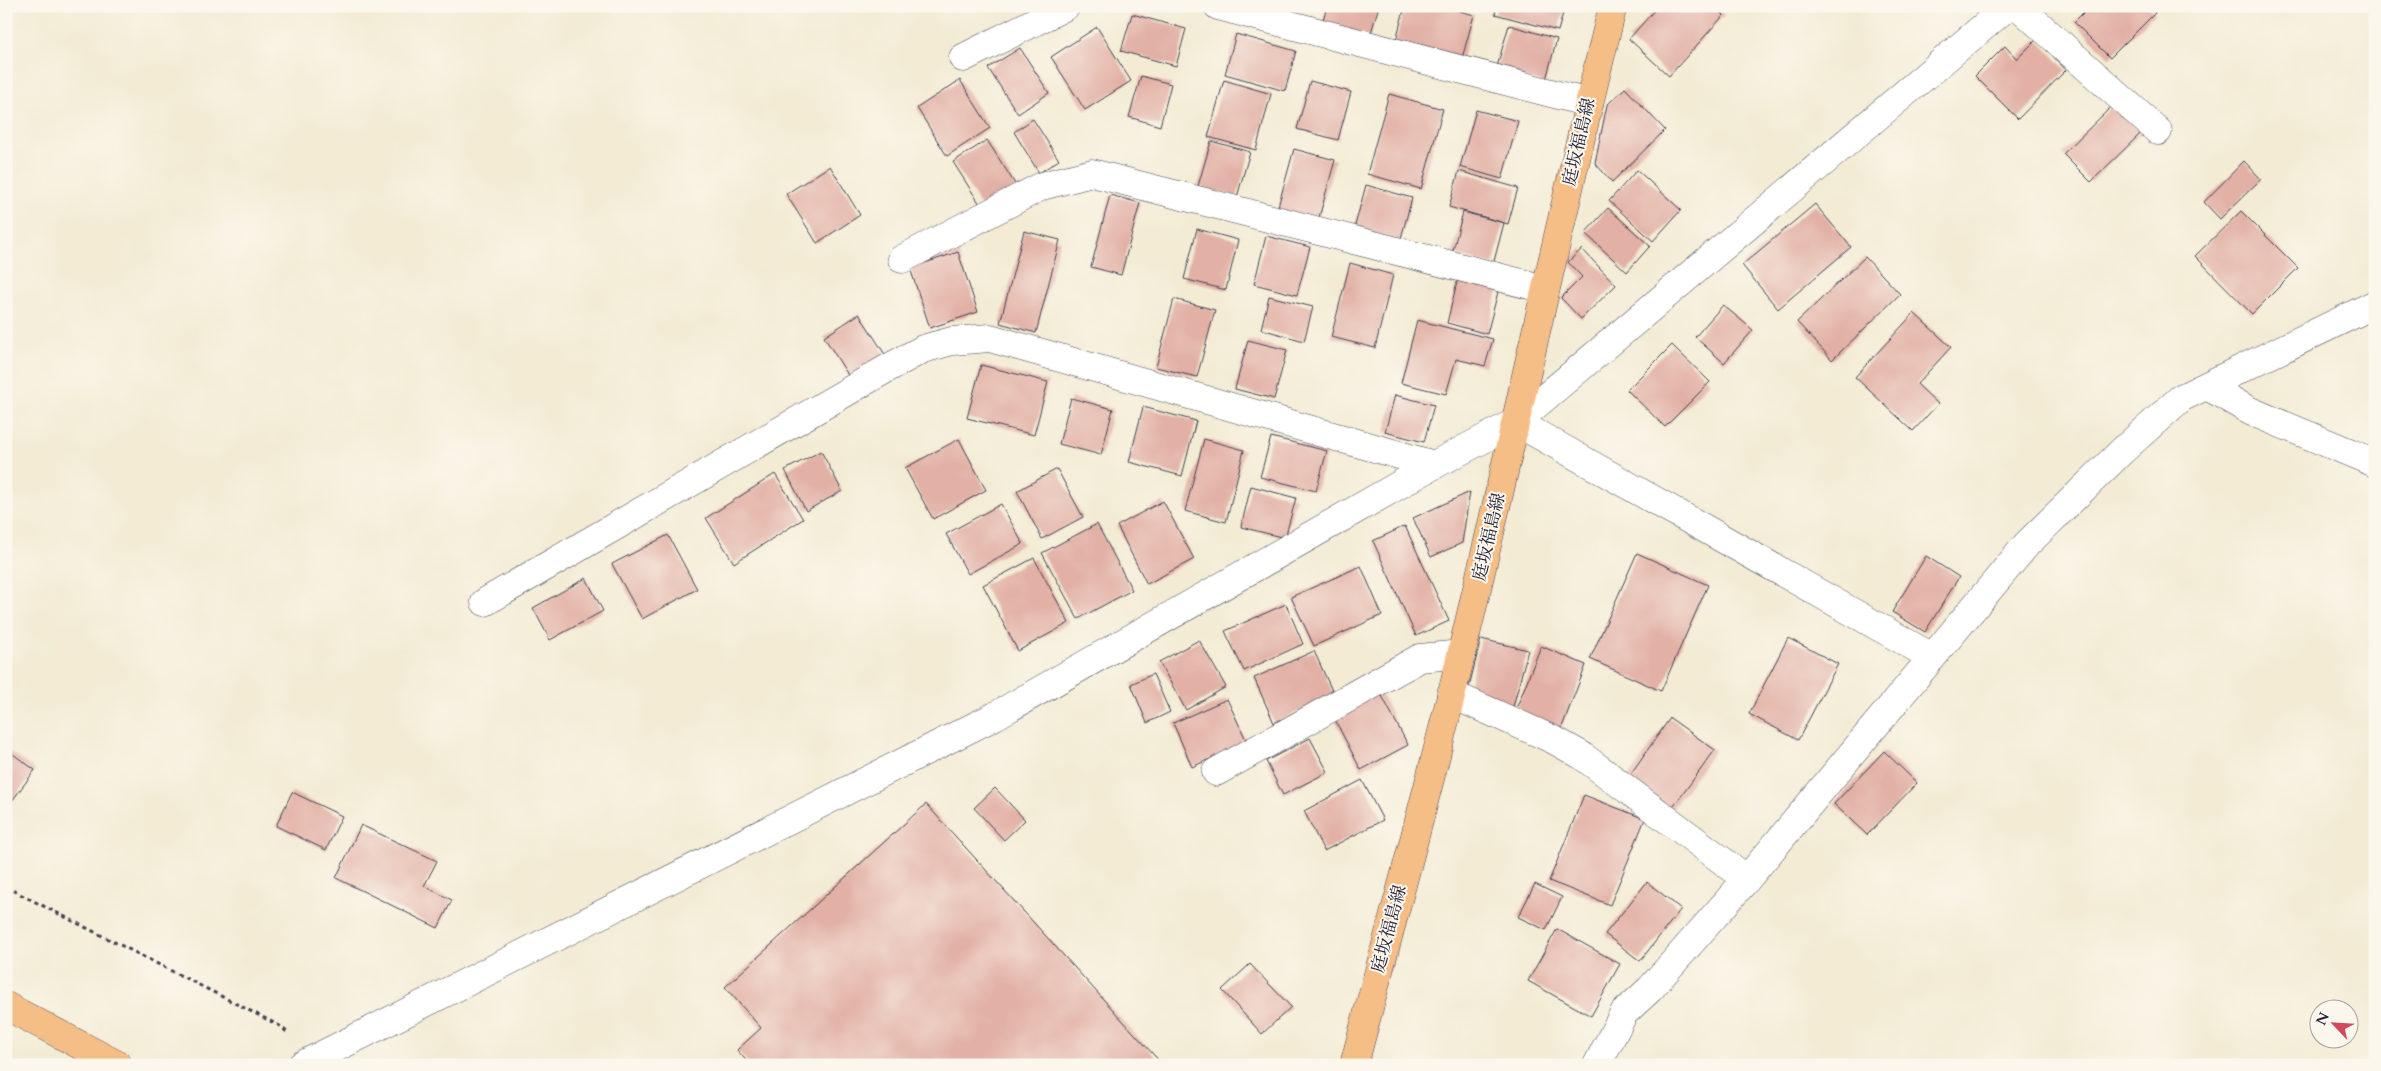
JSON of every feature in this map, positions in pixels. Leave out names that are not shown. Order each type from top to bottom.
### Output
[{"type":"main road","name":"庭坂福島線","points":[[1354,1065],[1462,654],[1588,103],[1613,6]]},
{"type":"main road","points":[[6,1006],[118,1065]]},
{"type":"street","points":[[963,58],[1066,6]]},
{"type":"street","points":[[1218,6],[1588,103]]},
{"type":"street","points":[[309,1062],[995,716],[1434,465],[1516,422],[2008,6]]},
{"type":"street","points":[[2018,6],[2158,131]]},
{"type":"street","points":[[902,259],[1042,186],[1092,173],[1545,289]]},
{"type":"street","points":[[1597,1065],[1624,1013],[1650,989],[1747,879],[2026,544],[2122,451],[2182,398],[2375,304]]},
{"type":"street","points":[[485,602],[888,368],[923,349],[952,342],[990,338],[1434,465]]},
{"type":"street","points":[[2207,386],[2250,411],[2375,463]]},
{"type":"street","points":[[1516,422],[1932,657]]},
{"type":"street","points":[[1216,772],[1420,658],[1462,654]]},
{"type":"street","points":[[1451,694],[1554,740],[1581,755],[1747,879]]},
{"type":"path","points":[[6,887],[280,1026],[309,1062]]},
{"type":"building","points":[[1327,6],[1379,6],[1370,36],[1322,24]]},
{"type":"building","points":[[1405,6],[1442,6],[1474,15],[1461,62],[1395,44]]},
{"type":"building","points":[[1497,6],[1565,6],[1558,31],[1495,14]]},
{"type":"building","points":[[1658,6],[1714,6],[1724,15],[1669,76],[1629,39]]},
{"type":"building","points":[[2090,6],[2148,6],[2155,13],[2110,58],[2074,22]]},
{"type":"building","points":[[1132,14],[1186,29],[1176,66],[1121,51]]},
{"type":"building","points":[[1509,25],[1557,39],[1545,83],[1496,70]]},
{"type":"building","points":[[1097,27],[1131,81],[1085,110],[1051,57]]},
{"type":"building","points":[[1236,34],[1296,51],[1285,91],[1225,74]]},
{"type":"building","points":[[2037,39],[2066,70],[2018,119],[1975,76],[2005,46],[2017,59]]},
{"type":"building","points":[[1020,48],[1049,93],[1018,114],[988,68]]},
{"type":"building","points":[[1141,76],[1171,84],[1160,126],[1129,117]]},
{"type":"building","points":[[960,80],[990,128],[947,156],[917,108]]},
{"type":"building","points":[[1224,80],[1271,94],[1256,150],[1208,137]]},
{"type":"building","points":[[1310,81],[1351,92],[1338,140],[1297,129]]},
{"type":"building","points":[[1625,88],[1665,130],[1612,182],[1595,163],[1607,105]]},
{"type":"building","points":[[1389,94],[1443,109],[1421,189],[1367,174]]},
{"type":"building","points":[[2113,105],[2141,133],[2091,182],[2063,154]]},
{"type":"building","points":[[1476,110],[1518,121],[1502,179],[1460,167]]},
{"type":"building","points":[[1033,119],[1059,160],[1039,173],[1014,132]]},
{"type":"building","points":[[987,140],[1017,187],[983,209],[953,162]]},
{"type":"building","points":[[1211,141],[1250,152],[1237,197],[1198,186]]},
{"type":"building","points":[[1294,149],[1335,160],[1317,225],[1276,214]]},
{"type":"building","points":[[2244,161],[2261,179],[2220,219],[2204,202]]},
{"type":"building","points":[[830,166],[860,215],[817,243],[786,194]]},
{"type":"building","points":[[1637,170],[1681,210],[1653,241],[1609,201]]},
{"type":"building","points":[[1459,171],[1518,188],[1508,224],[1449,207]]},
{"type":"building","points":[[1366,185],[1412,198],[1400,242],[1354,229]]},
{"type":"building","points":[[1110,195],[1140,203],[1121,275],[1091,267]]},
{"type":"building","points":[[1815,204],[1851,247],[1778,309],[1742,265]]},
{"type":"building","points":[[1608,208],[1650,246],[1627,272],[1585,233]]},
{"type":"building","points":[[2241,211],[2298,268],[2252,314],[2195,256]]},
{"type":"building","points":[[1463,212],[1504,223],[1493,265],[1452,254]]},
{"type":"building","points":[[1197,229],[1238,240],[1226,290],[1184,279]]},
{"type":"building","points":[[1024,231],[1060,240],[1036,333],[1000,323]]},
{"type":"building","points":[[1266,236],[1310,247],[1297,295],[1254,284]]},
{"type":"building","points":[[1582,249],[1616,285],[1581,319],[1561,298],[1582,277],[1568,262]]},
{"type":"building","points":[[958,252],[978,312],[930,328],[910,268]]},
{"type":"building","points":[[1865,257],[1900,294],[1832,360],[1797,322]]},
{"type":"building","points":[[1350,263],[1393,275],[1375,348],[1331,337]]},
{"type":"building","points":[[1458,278],[1499,288],[1487,334],[1447,323]]},
{"type":"building","points":[[1269,296],[1313,307],[1304,341],[1261,329]]},
{"type":"building","points":[[1174,299],[1215,310],[1197,377],[1156,367]]},
{"type":"building","points":[[1723,305],[1753,330],[1724,363],[1695,337]]},
{"type":"building","points":[[1914,313],[1951,347],[1917,384],[1938,404],[1913,431],[1855,377]]},
{"type":"building","points":[[859,314],[886,356],[850,378],[824,337]]},
{"type":"building","points":[[1417,320],[1493,339],[1485,366],[1456,359],[1446,394],[1401,383]]},
{"type":"building","points":[[1248,340],[1287,350],[1274,399],[1235,389]]},
{"type":"building","points":[[1672,345],[1710,382],[1665,427],[1627,390]]},
{"type":"building","points":[[981,365],[1048,382],[1034,435],[967,418]]},
{"type":"building","points":[[1395,395],[1434,405],[1424,442],[1385,432]]},
{"type":"building","points":[[1071,398],[1113,409],[1101,455],[1059,444]]},
{"type":"building","points":[[1143,407],[1196,421],[1182,476],[1129,462]]},
{"type":"building","points":[[1271,437],[1327,451],[1316,491],[1260,477]]},
{"type":"building","points":[[959,439],[986,490],[933,519],[905,468]]},
{"type":"building","points":[[1204,439],[1244,450],[1226,522],[1185,511]]},
{"type":"building","points":[[821,451],[842,491],[806,511],[785,470]]},
{"type":"building","points":[[1057,469],[1083,517],[1042,539],[1017,491]]},
{"type":"building","points":[[775,474],[803,519],[734,563],[706,518]]},
{"type":"building","points":[[1251,486],[1296,498],[1285,538],[1241,527]]},
{"type":"building","points":[[1470,492],[1462,543],[1431,557],[1413,518]]},
{"type":"building","points":[[1163,501],[1194,559],[1147,584],[1117,526]]},
{"type":"building","points":[[1001,504],[1023,544],[968,574],[946,534]]},
{"type":"building","points":[[1097,524],[1132,590],[1078,619],[1042,553]]},
{"type":"building","points":[[1405,526],[1449,621],[1416,636],[1373,541]]},
{"type":"building","points":[[668,535],[697,589],[642,619],[612,564]]},
{"type":"building","points":[[1637,553],[1708,585],[1661,691],[1590,659]]},
{"type":"building","points":[[1926,556],[1959,577],[1925,632],[1892,612]]},
{"type":"building","points":[[1034,558],[1069,623],[1018,651],[983,585]]},
{"type":"building","points":[[1361,566],[1382,615],[1314,646],[1291,597]]},
{"type":"building","points":[[586,578],[603,611],[550,640],[533,608]]},
{"type":"building","points":[[1286,604],[1303,644],[1244,671],[1225,631]]},
{"type":"building","points":[[1788,638],[1838,664],[1798,740],[1749,714]]},
{"type":"building","points":[[1481,639],[1528,650],[1513,707],[1467,695]]},
{"type":"building","points":[[1199,640],[1226,687],[1186,710],[1159,662]]},
{"type":"building","points":[[1541,646],[1586,665],[1560,732],[1514,714]]},
{"type":"building","points":[[1314,651],[1334,695],[1274,723],[1254,678]]},
{"type":"building","points":[[1153,674],[1170,712],[1147,723],[1131,684]]},
{"type":"building","points":[[1380,692],[1408,745],[1361,770],[1333,716]]},
{"type":"building","points":[[1227,699],[1247,742],[1192,767],[1173,723]]},
{"type":"building","points":[[1670,718],[1715,750],[1671,810],[1627,779]]},
{"type":"building","points":[[1310,738],[1328,772],[1283,795],[1266,761]]},
{"type":"building","points":[[6,749],[35,770],[6,809]]},
{"type":"building","points":[[1884,751],[1917,783],[1867,835],[1834,804]]},
{"type":"building","points":[[1362,780],[1383,820],[1324,851],[1304,811]]},
{"type":"building","points":[[995,788],[1025,820],[1004,840],[974,808]]},
{"type":"building","points":[[292,792],[342,816],[326,850],[276,826]]},
{"type":"building","points":[[1584,795],[1645,819],[1610,905],[1549,881]]},
{"type":"building","points":[[926,804],[1163,1065],[750,1065],[737,1050],[761,1028],[725,987]]},
{"type":"building","points":[[361,825],[437,861],[424,886],[452,900],[438,928],[336,878]]},
{"type":"building","points":[[1647,882],[1681,909],[1640,961],[1605,934]]},
{"type":"building","points":[[1535,884],[1562,897],[1546,930],[1518,917]]},
{"type":"building","points":[[1557,929],[1620,964],[1591,1016],[1528,981]]},
{"type":"building","points":[[1250,964],[1291,1007],[1262,1034],[1222,990]]}]
